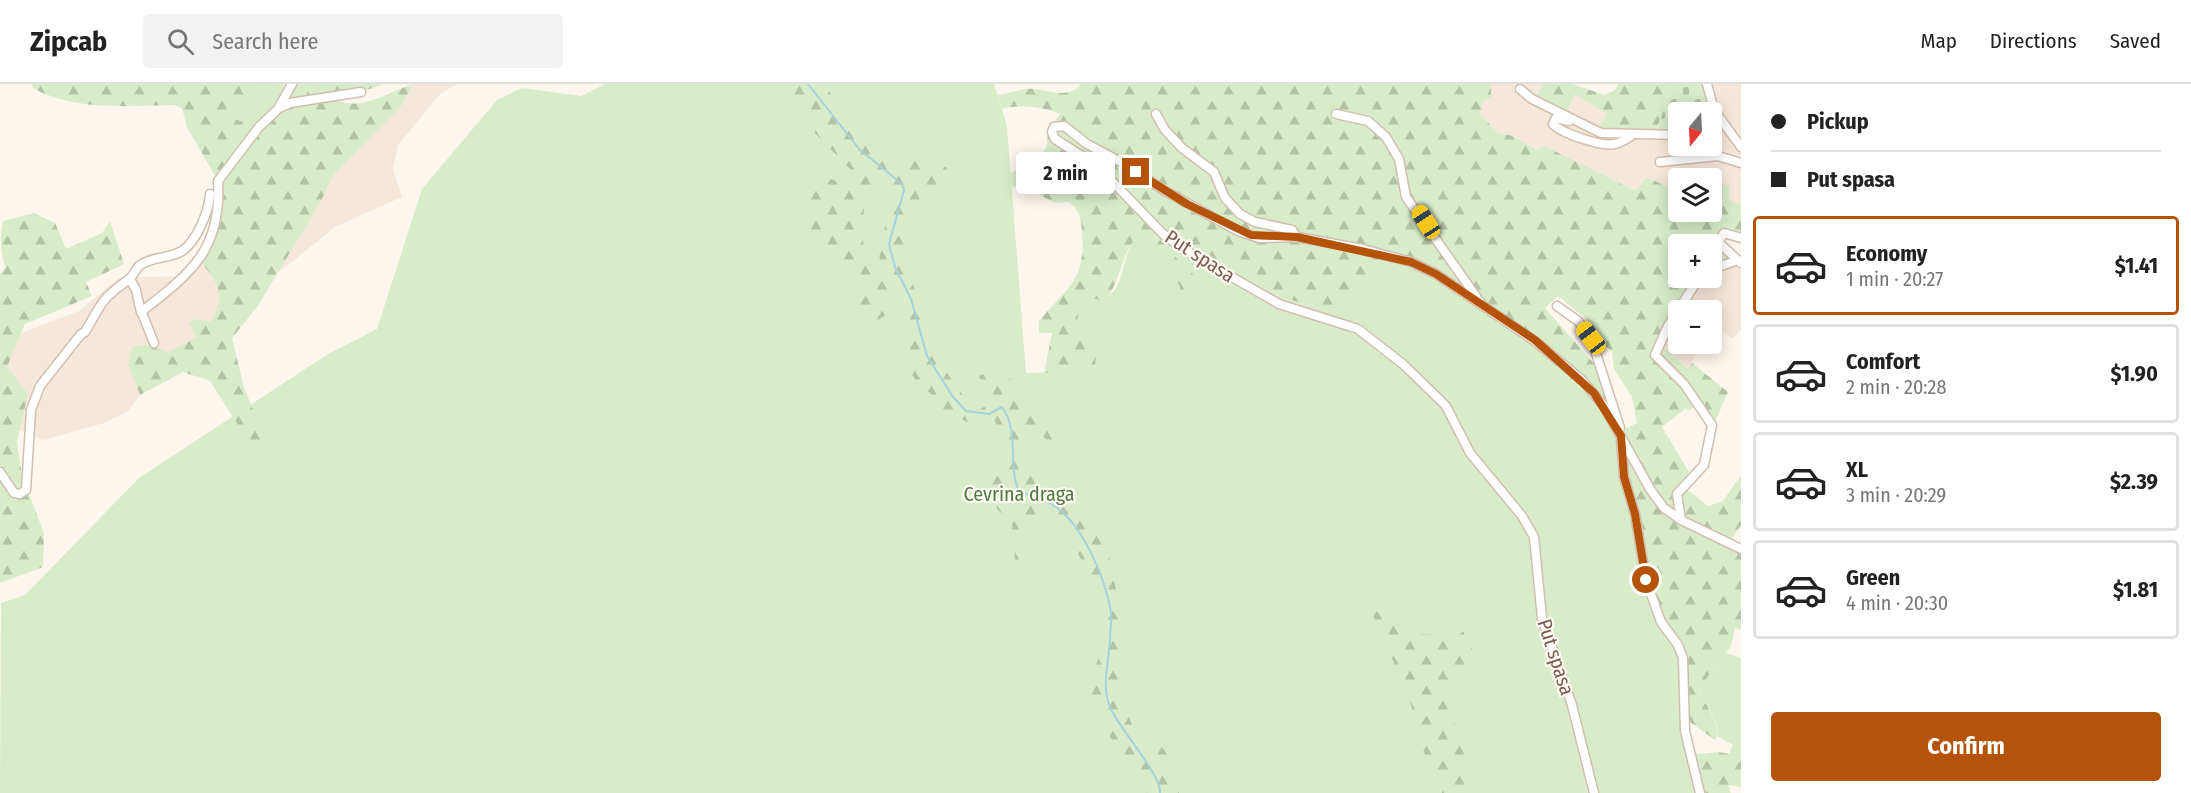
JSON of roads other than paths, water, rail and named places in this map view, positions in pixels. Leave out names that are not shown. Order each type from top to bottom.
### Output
[{"type":"street","points":[[141,312],[178,284],[200,261],[213,231],[219,198],[218,181],[259,127],[279,108],[292,84]]},
{"type":"street","points":[[1707,84],[1711,102]]},
{"type":"street","points":[[1520,89],[1532,99],[1601,133],[1668,135]]},
{"type":"street","points":[[279,108],[290,103],[362,92]]},
{"type":"street","points":[[1156,114],[1165,130],[1182,147],[1214,172],[1225,198],[1240,214],[1255,222],[1292,230],[1297,237]]},
{"type":"street","points":[[1336,114],[1368,121],[1386,137],[1399,159],[1406,197],[1482,305]]},
{"type":"street","points":[[1583,125],[1558,117],[1553,124],[1606,145],[1617,144],[1632,135]]},
{"type":"street","points":[[1722,122],[1741,147]]},
{"type":"street","name":"Put spasa","points":[[1594,793],[1569,696],[1542,618],[1534,537],[1522,516],[1470,453],[1446,406],[1404,365],[1358,329],[1279,304],[1183,249],[1162,233],[1109,178],[1085,158],[1055,139],[1052,129],[1055,126],[1064,126],[1087,144],[1121,162],[1164,191],[1238,231],[1259,238],[1297,237],[1411,262],[1436,274],[1535,340],[1582,381],[1604,406],[1664,508],[1681,520],[1741,549]]},
{"type":"street","points":[[1660,162],[1718,156],[1741,163]]},
{"type":"street","points":[[0,472],[14,493],[20,494],[26,490],[28,424],[40,386],[85,332],[102,300],[130,279],[137,267],[150,260],[182,251],[192,241],[209,202],[210,194]]},
{"type":"street","points":[[1740,262],[1720,245],[1718,240],[1724,233],[1741,238]]},
{"type":"street","points":[[1722,266],[1740,262]]},
{"type":"street","points":[[130,279],[154,343]]},
{"type":"street","points":[[1681,520],[1677,494],[1704,465],[1712,425],[1684,384],[1655,355],[1668,326],[1693,288]]},
{"type":"street","points":[[1557,306],[1578,321],[1591,338],[1615,408],[1621,436],[1624,477],[1635,514],[1646,580],[1661,622],[1678,645],[1683,658],[1685,731],[1700,793]]},
{"type":"waterway","points":[[808,84],[859,149],[902,184],[904,190],[889,244],[895,267],[911,299],[927,356],[953,397],[966,411],[989,414],[1002,407],[1011,427],[1014,470],[1019,491],[1049,503],[1064,514],[1074,525],[1091,553],[1104,584],[1111,612],[1107,698],[1115,716],[1154,775],[1160,793]]},
{"type":"park label","name":"Cevrina draga","points":[[1019,494]]}]
